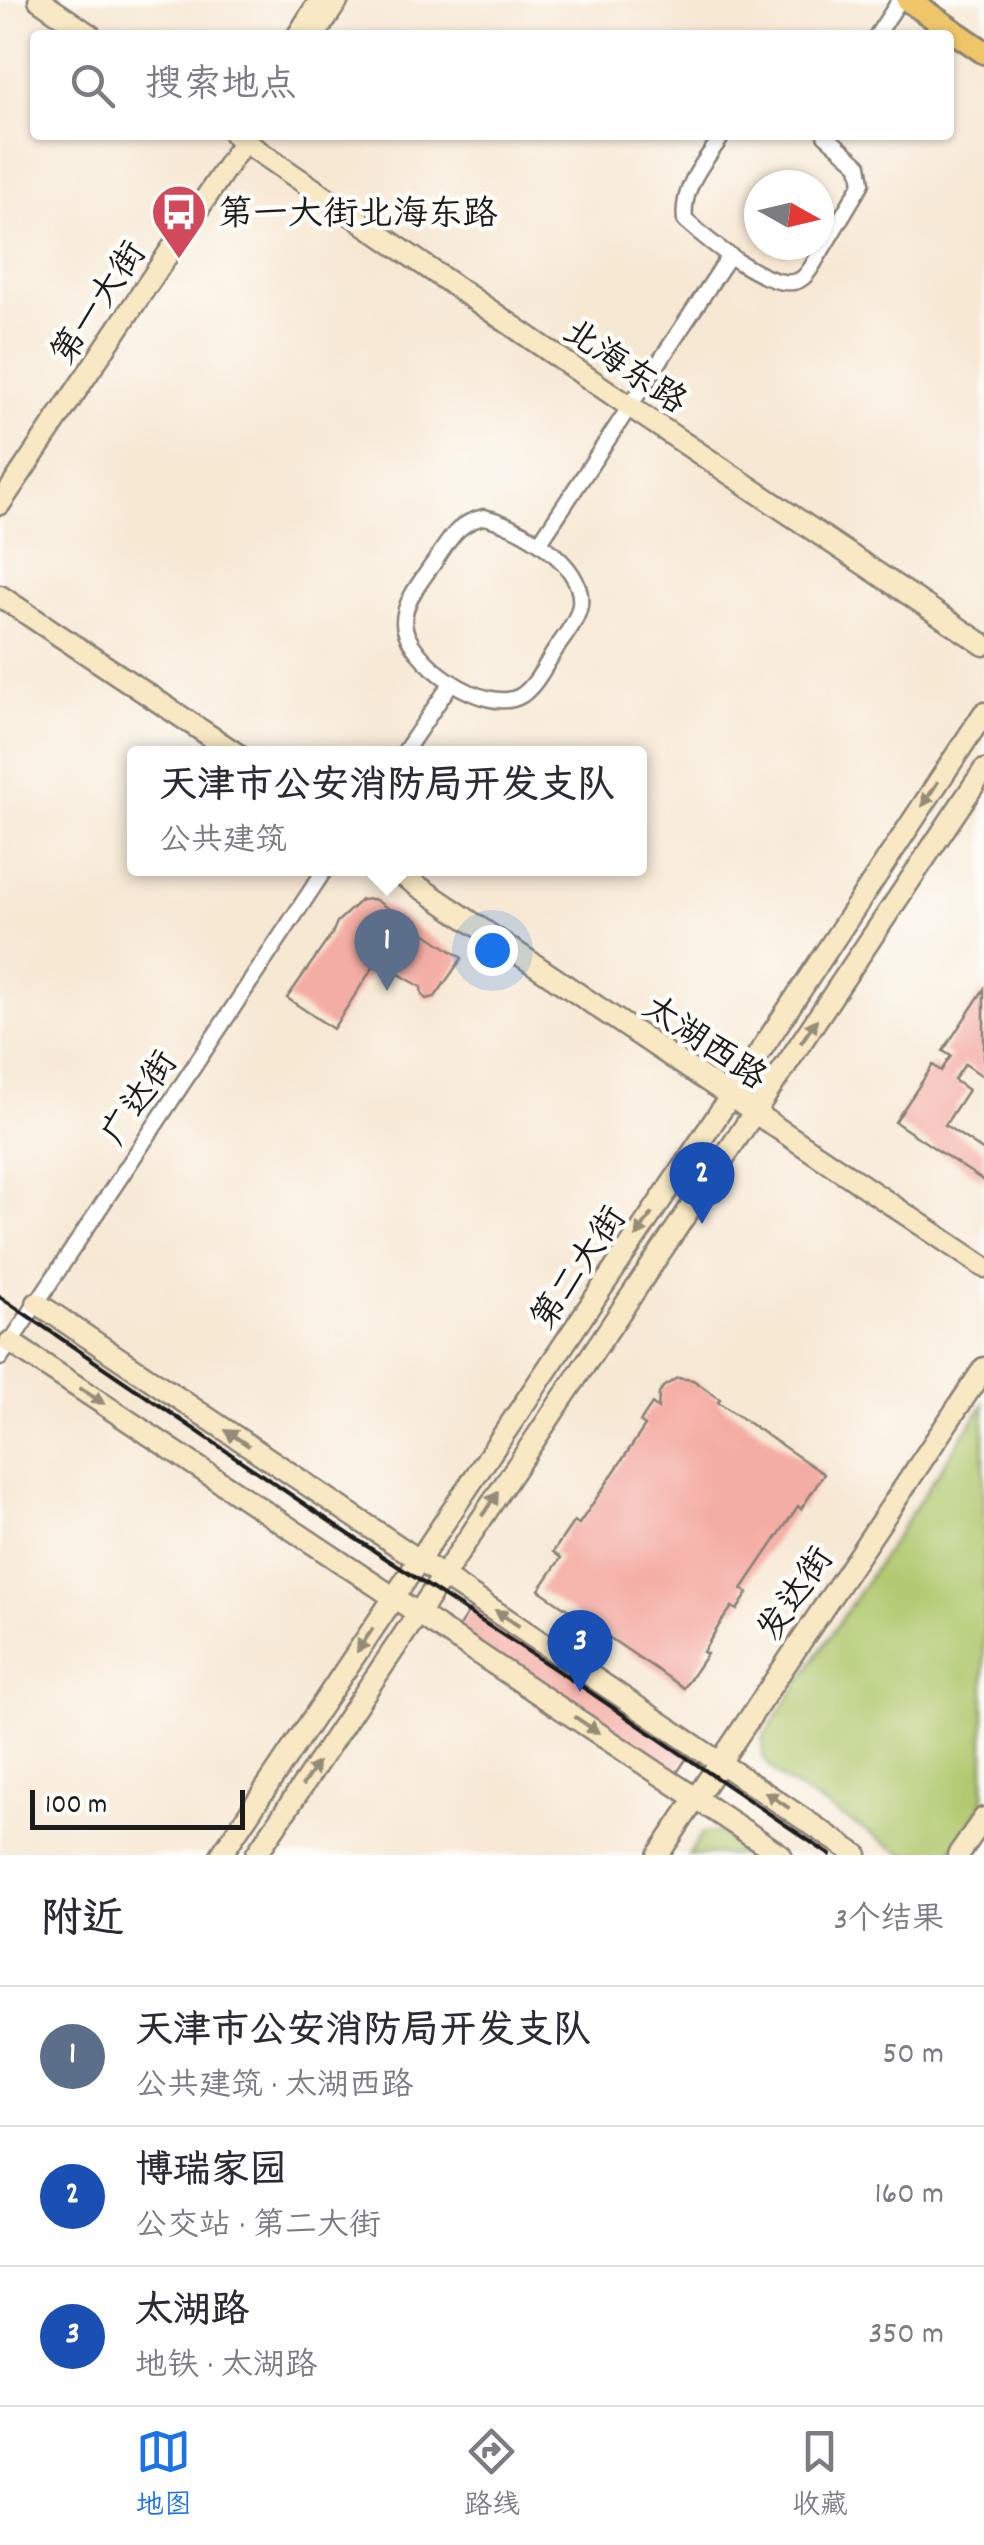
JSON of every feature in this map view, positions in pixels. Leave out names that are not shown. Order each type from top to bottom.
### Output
[{"type":"main road","points":[[39,0],[83,30]]},
{"type":"main road","points":[[301,30],[320,0]]},
{"type":"main road","points":[[318,30],[338,0]]},
{"type":"main road","points":[[908,0],[952,30]]},
{"type":"main road","points":[[954,31],[984,52]]},
{"type":"main road","name":"第一大街","points":[[0,484],[238,140]]},
{"type":"main road","name":"第一大街","points":[[0,504],[238,140]]},
{"type":"main road","name":"北海东路","points":[[244,140],[984,644]]},
{"type":"main road","points":[[0,596],[225,746]]},
{"type":"main road","points":[[0,607],[207,746]]},
{"type":"main road","name":"第二大街","points":[[220,1855],[984,713]]},
{"type":"main road","name":"第二大街","points":[[256,1855],[984,770]]},
{"type":"main road","name":"太湖西路","points":[[403,876],[734,1091]]},
{"type":"main road","name":"太湖西路","points":[[422,876],[984,1267]]},
{"type":"main road","name":"太湖西路","points":[[758,1108],[984,1255]]},
{"type":"main road","points":[[37,1303],[857,1855]]},
{"type":"main road","points":[[5,1350],[418,1612],[782,1855]]},
{"type":"main road","name":"发达街","points":[[658,1855],[984,1368]]},
{"type":"main road","points":[[958,1855],[984,1818]]},
{"type":"street","points":[[881,30],[900,0]]},
{"type":"street","points":[[719,140],[694,178],[683,205],[685,220],[730,255],[762,274],[790,283],[802,280],[811,268],[862,183],[858,165],[830,140]]},
{"type":"street","points":[[540,542],[730,255]]},
{"type":"street","points":[[470,520],[497,520],[540,542],[566,568],[579,590],[580,602],[573,623],[522,694],[510,700],[474,695],[452,682],[413,647],[406,633],[405,611],[410,599],[450,539],[470,520]]},
{"type":"street","points":[[408,746],[452,682]]},
{"type":"street","name":"广达街","points":[[5,1350],[321,876]]},
{"type":"green space","points":[[984,1404],[984,1802],[949,1855],[905,1855],[780,1778],[763,1758],[763,1737]]},
{"type":"green space","points":[[720,1832],[756,1855],[688,1855],[703,1833]]},
{"type":"building","points":[[374,899],[462,958],[435,997],[426,999],[421,987],[377,961],[333,1029],[287,998],[337,922],[361,900]]},
{"type":"building","points":[[984,989],[984,1077],[965,1064],[954,1080],[968,1090],[945,1125],[984,1151],[984,1181],[895,1122],[933,1065],[941,1071],[951,1056],[943,1051]]},
{"type":"building","points":[[677,1378],[693,1380],[720,1399],[718,1402],[824,1474],[742,1589],[748,1593],[737,1610],[732,1607],[721,1622],[703,1652],[707,1654],[684,1688],[539,1590],[561,1558],[553,1552],[574,1521],[579,1524],[645,1426],[640,1422],[652,1404],[658,1409],[663,1387]]},
{"type":"building","points":[[475,1602],[693,1749],[674,1777],[456,1631]]},
{"type":"railway","points":[[0,1297],[830,1855]]},
{"type":"place","name":"第一大街北海东路","points":[[179,261]]},
{"type":"place","name":"天津市公安消防局开发支队","points":[[387,991]]},
{"type":"place","name":"博瑞家园","points":[[702,1224]]},
{"type":"place","name":"太湖路","points":[[580,1692]]}]
